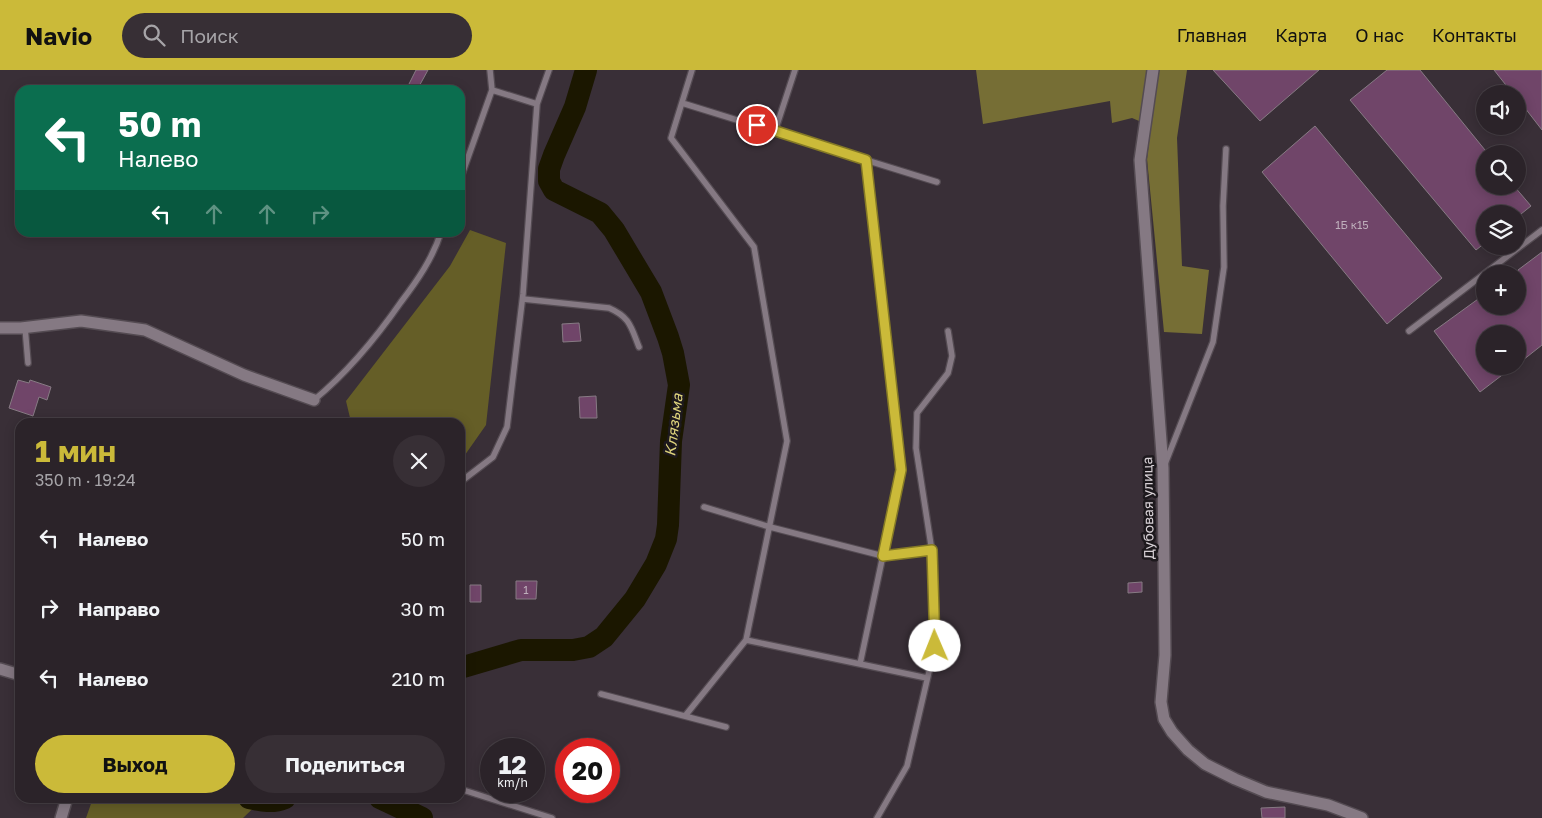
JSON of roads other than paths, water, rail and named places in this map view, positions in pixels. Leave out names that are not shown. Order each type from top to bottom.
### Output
[{"type":"street","name":"Дубовая улица","points":[[1153,70],[1140,160],[1163,468],[1165,655],[1161,702],[1164,719],[1172,732],[1204,764],[1266,792],[1328,806],[1362,818]]},
{"type":"street","points":[[0,328],[81,322],[145,330],[244,375],[314,400]]},
{"type":"street","points":[[0,669],[15,674]]},
{"type":"street","points":[[62,818],[66,803]]},
{"type":"lane","points":[[465,166],[492,90],[490,70]]},
{"type":"lane","points":[[465,478],[493,457],[507,427],[523,299],[537,104],[549,70]]},
{"type":"lane","points":[[685,716],[746,640],[787,441],[754,247],[670,138],[692,70]]},
{"type":"lane","points":[[775,131],[795,70]]},
{"type":"lane","points":[[492,90],[537,104]]},
{"type":"lane","points":[[682,103],[937,182]]},
{"type":"lane","points":[[1163,468],[1213,342],[1224,267],[1223,206],[1226,149]]},
{"type":"lane","points":[[860,664],[901,470],[866,160]]},
{"type":"lane","points":[[1410,331],[1542,230]]},
{"type":"lane","points":[[314,400],[331,386],[377,336],[436,249],[440,237]]},
{"type":"lane","points":[[523,299],[609,308],[621,313],[631,325],[639,347]]},
{"type":"lane","points":[[25,327],[28,364]]},
{"type":"lane","points":[[877,818],[907,766],[935,646],[932,550],[916,448],[917,413],[948,373],[952,356],[948,331]]},
{"type":"lane","points":[[704,507],[770,527],[883,556],[932,550]]},
{"type":"lane","points":[[746,640],[927,678]]},
{"type":"lane","points":[[601,694],[726,727]]},
{"type":"lane","points":[[465,791],[552,818]]},
{"type":"waterway","name":"Клязьма","points":[[465,667],[521,650],[573,650],[589,647],[604,637],[635,599],[656,564],[666,539],[671,441],[679,385],[668,337],[651,292],[614,230],[600,213],[554,190],[549,181],[549,169],[575,107],[586,70]]},
{"type":"waterway","name":"Клязьма","points":[[390,803],[422,818]]}]
